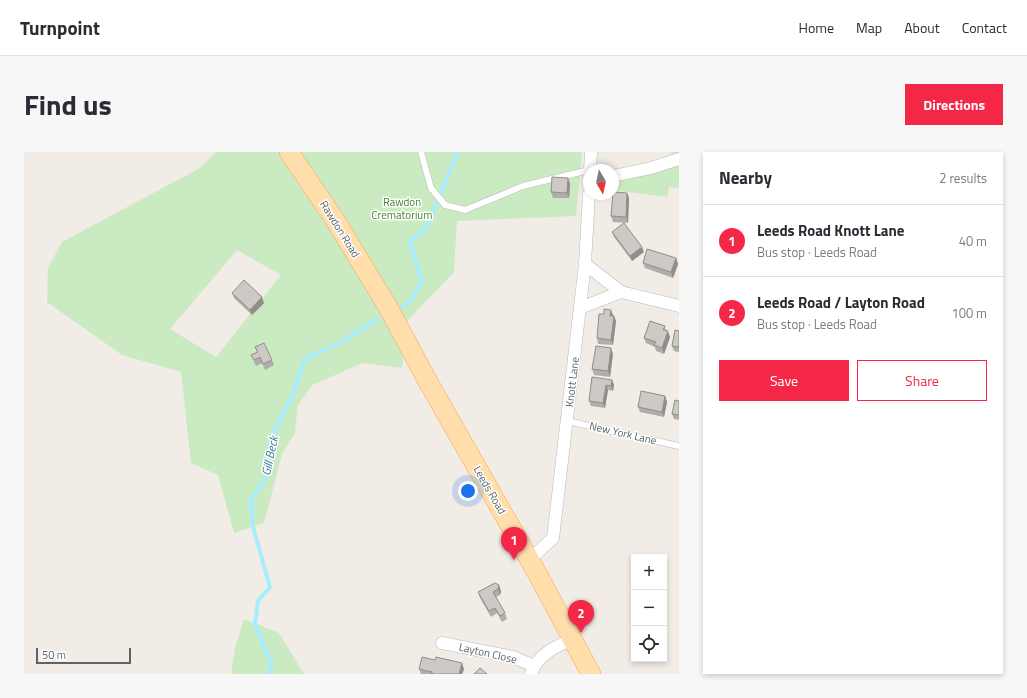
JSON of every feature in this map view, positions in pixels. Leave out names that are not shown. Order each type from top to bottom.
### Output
[{"type":"main road","name":"Rawdon Road","points":[[289,152],[335,220],[388,307]]},
{"type":"main road","name":"Leeds Road","points":[[388,307],[427,380],[529,560],[591,674]]},
{"type":"street","points":[[590,164],[591,152]]},
{"type":"street","points":[[619,175],[679,160]]},
{"type":"street","name":"Knott Lane","points":[[529,560],[553,538],[586,264],[589,200]]},
{"type":"street","points":[[586,264],[621,292],[679,306]]},
{"type":"street","points":[[580,308],[621,292]]},
{"type":"street","points":[[533,670],[553,647],[573,639]]},
{"type":"street","name":"Layton Close","points":[[442,643],[513,657],[533,670]]},
{"type":"lane","points":[[421,152],[431,188],[445,205],[465,210],[523,186],[583,172]]},
{"type":"lane","name":"New York Lane","points":[[567,421],[679,446]]},
{"type":"green space","name":"Rawdon Crematorium","points":[[216,152],[582,152],[576,216],[457,221],[454,272],[408,320],[402,368],[363,363],[312,385],[298,405],[295,433],[282,454],[264,523],[234,533],[218,475],[191,463],[181,372],[122,355],[47,302],[48,268],[62,242],[200,168]],"holes":[[[237,250],[281,275],[216,357],[170,329]]]},
{"type":"green space","points":[[671,152],[679,152],[679,188],[669,187],[667,197],[619,191],[619,180],[672,158]]},
{"type":"green space","points":[[244,619],[279,633],[304,674],[231,674],[235,648]]},
{"type":"building","points":[[552,177],[568,178],[567,193],[551,192]]},
{"type":"building","points":[[619,192],[627,193],[626,217],[611,216],[612,200],[619,200]]},
{"type":"building","points":[[624,223],[642,247],[630,256],[612,232]]},
{"type":"building","points":[[647,249],[676,258],[671,272],[643,263]]},
{"type":"building","points":[[244,280],[262,297],[250,310],[232,293]]},
{"type":"building","points":[[604,309],[611,310],[610,316],[614,316],[611,340],[597,338],[599,314],[604,314]]},
{"type":"building","points":[[650,321],[665,326],[663,330],[668,331],[662,348],[654,345],[656,342],[644,338]]},
{"type":"building","points":[[675,330],[679,331],[679,347],[672,346]]},
{"type":"building","points":[[264,343],[272,360],[263,364],[260,357],[254,360],[251,355],[258,352],[255,347]]},
{"type":"building","points":[[596,346],[611,348],[608,371],[592,369]]},
{"type":"building","points":[[592,377],[612,380],[611,386],[606,385],[603,403],[589,401]]},
{"type":"building","points":[[641,391],[665,396],[662,412],[638,407]]},
{"type":"building","points":[[675,400],[679,401],[679,415],[672,414]]},
{"type":"building","points":[[495,583],[499,585],[498,589],[493,592],[505,613],[500,616],[495,608],[489,611],[478,592]]},
{"type":"building","points":[[422,657],[435,660],[436,657],[462,663],[459,674],[432,674],[432,672],[419,669]]},
{"type":"building","points":[[480,668],[487,674],[474,674]]},
{"type":"waterway","name":"Gill Beck","points":[[400,307],[409,303],[422,281],[410,241],[425,230],[458,152]]},
{"type":"waterway","name":"Gill Beck","points":[[268,674],[272,666],[255,624],[258,601],[270,587],[253,527],[251,499],[266,479],[271,438],[293,394],[305,359],[345,340],[377,319]]},
{"type":"place","name":"Leeds Road Knott Lane","points":[[514,560]]},
{"type":"place","name":"Leeds Road / Layton Road","points":[[581,633]]}]
